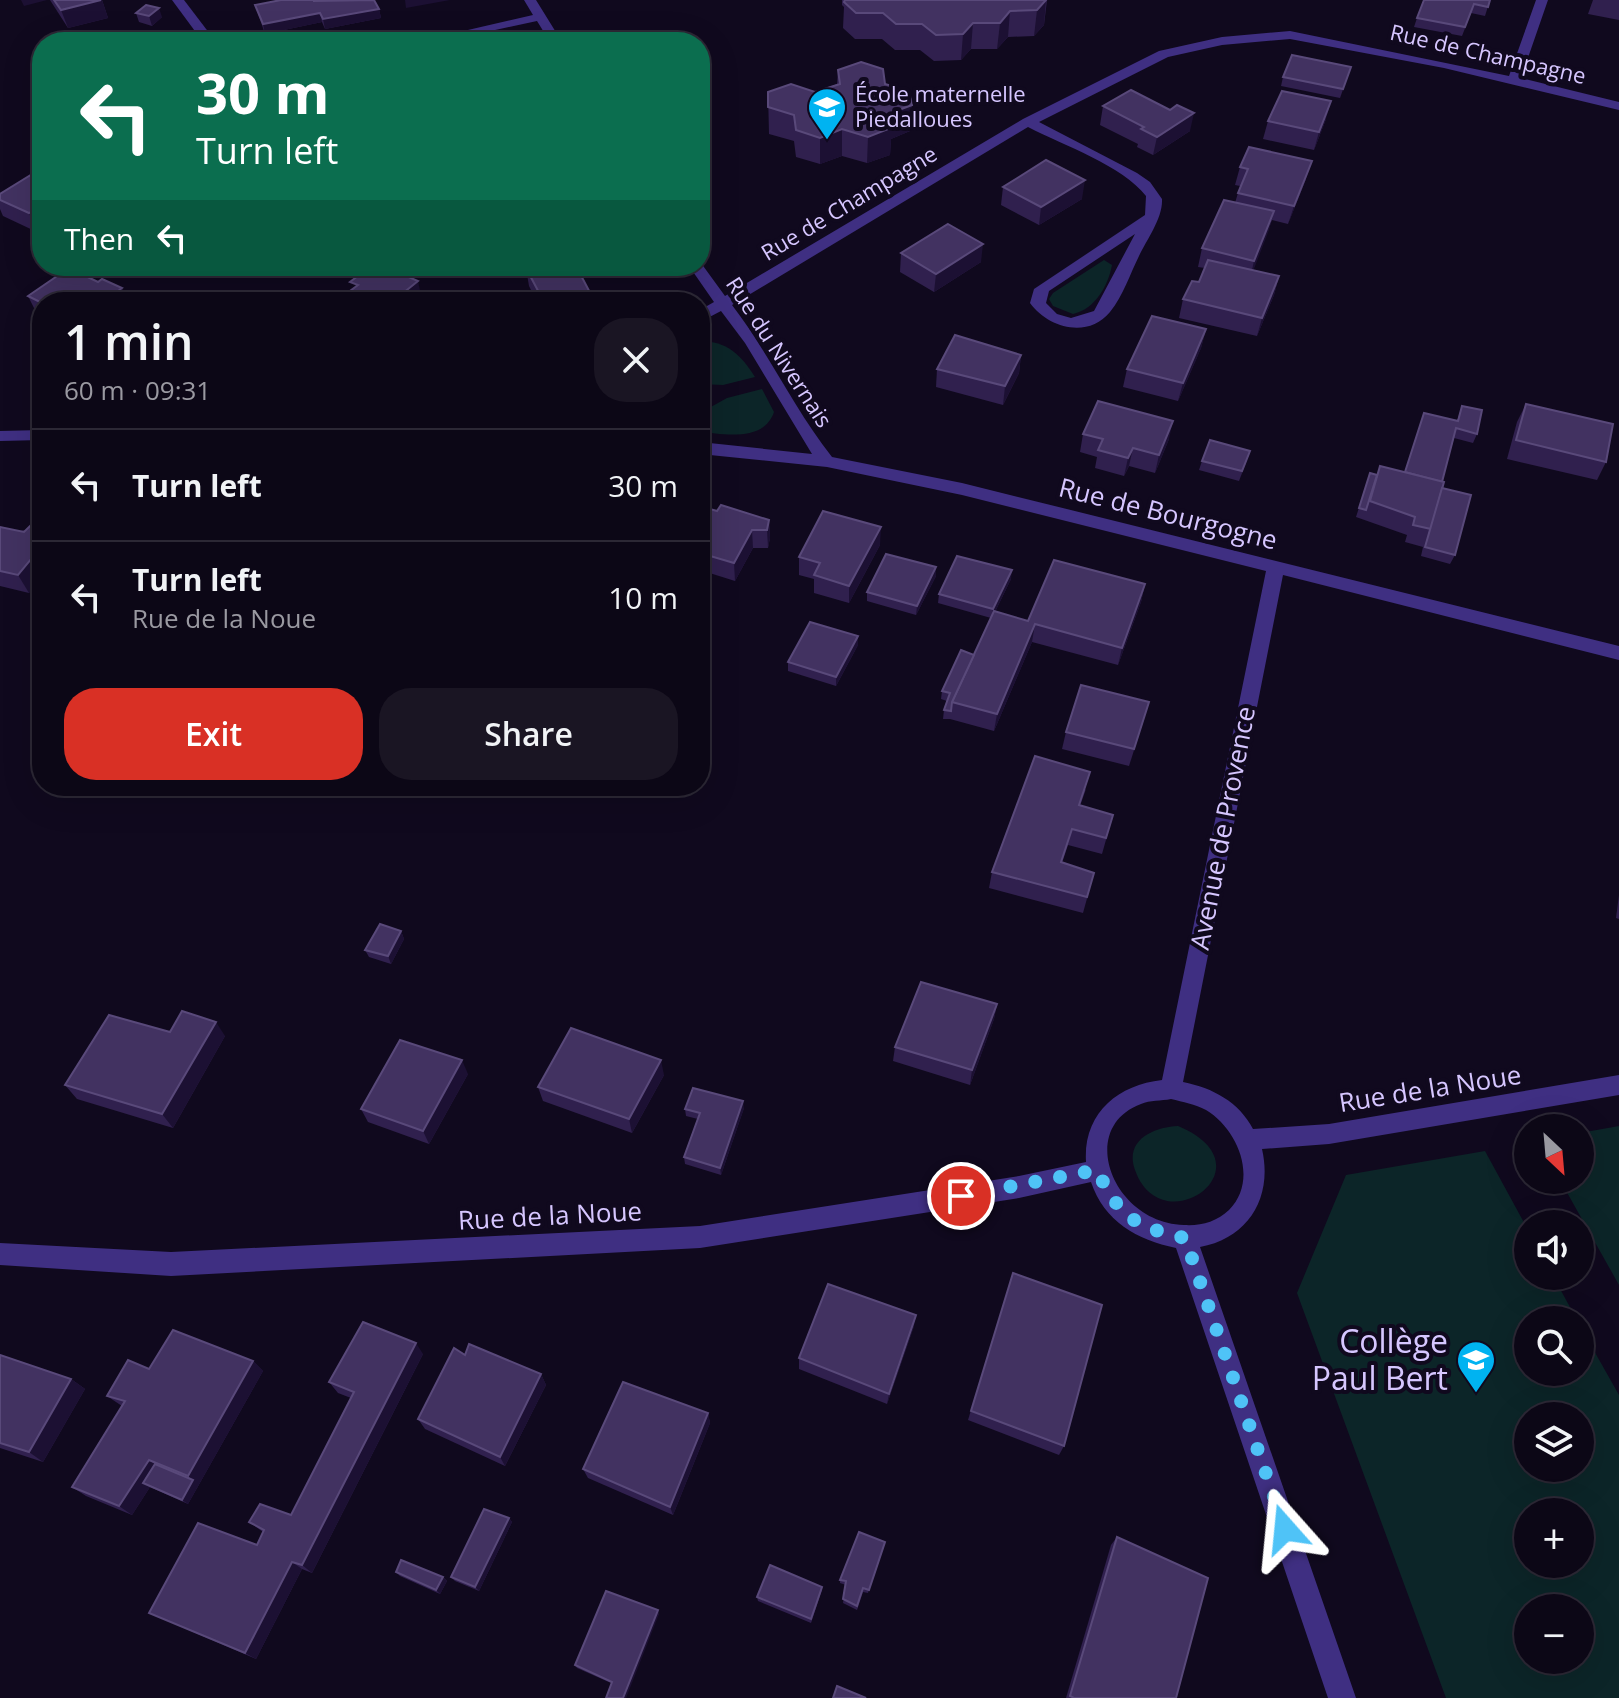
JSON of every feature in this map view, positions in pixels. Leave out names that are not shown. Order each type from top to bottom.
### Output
[{"type":"street","points":[[178,0],[202,32]]},
{"type":"street","points":[[530,0],[550,32]]},
{"type":"street","points":[[1513,81],[1542,0]]},
{"type":"street","points":[[469,32],[540,17]]},
{"type":"street","name":"Rue de Champagne","points":[[710,312],[1028,122],[1164,54],[1222,41],[1290,35],[1619,106]]},
{"type":"street","points":[[1028,122],[1148,187],[1156,205],[1151,217],[1101,314],[1093,320],[1071,323],[1041,310],[1038,296],[1042,289],[1151,217]]},
{"type":"street","name":"Rue du Nivernais","points":[[703,276],[750,340],[809,440],[827,461]]},
{"type":"street","points":[[0,436],[32,435]]},
{"type":"street","name":"Rue de Bourgogne","points":[[710,449],[827,461],[962,489],[1619,653]]},
{"type":"street","name":"Avenue de Provence","points":[[1171,1089],[1276,567]]},
{"type":"street","name":"Rue de la Noue","points":[[1249,1140],[1329,1134],[1619,1085]]},
{"type":"street","points":[[1171,1089],[1203,1097],[1229,1115],[1249,1140],[1255,1186],[1247,1207],[1231,1224],[1210,1235],[1185,1238],[1145,1228],[1114,1204],[1097,1170],[1097,1137],[1112,1111],[1139,1094],[1171,1089]]},
{"type":"street","name":"Rue de la Noue","points":[[0,1254],[171,1264],[700,1237],[1019,1187],[1097,1170]]},
{"type":"street","points":[[1185,1238],[1342,1698]]},
{"type":"green space","points":[[1104,260],[1112,265],[1104,288],[1094,302],[1073,314],[1053,306],[1049,299],[1053,293]]},
{"type":"green space","points":[[710,342],[732,351],[755,377],[723,385],[710,384]]},
{"type":"green space","points":[[762,389],[774,412],[769,422],[753,432],[710,433],[710,407],[727,398]]},
{"type":"green space","points":[[1178,1126],[1205,1142],[1216,1160],[1214,1178],[1203,1192],[1186,1200],[1167,1201],[1149,1192],[1135,1170],[1134,1151],[1137,1143],[1151,1132]]},
{"type":"green space","points":[[1619,1126],[1619,1285],[1594,1241],[1594,1210],[1577,1210],[1568,1194],[1594,1194],[1594,1130]]},
{"type":"green space","name":"Collège Paul Bert","points":[[1485,1151],[1517,1210],[1514,1210],[1514,1290],[1561,1290],[1569,1306],[1514,1306],[1514,1386],[1594,1386],[1594,1351],[1619,1395],[1619,1698],[1446,1698],[1297,1293],[1346,1175]]},
{"type":"building","points":[[54,0],[101,0],[61,10]]},
{"type":"building","points":[[281,0],[374,0],[379,9],[323,19],[320,13],[263,24],[255,5]]},
{"type":"building","points":[[845,0],[1046,0],[1037,10],[1010,11],[1000,23],[973,23],[963,34],[936,35],[922,24],[896,24],[883,13],[856,13]]},
{"type":"building","points":[[1424,0],[1490,0],[1488,7],[1474,4],[1465,27],[1417,18]]},
{"type":"building","points":[[146,5],[159,8],[149,16],[136,13]]},
{"type":"building","points":[[1292,55],[1351,67],[1343,89],[1283,77]]},
{"type":"building","points":[[861,62],[883,69],[885,84],[909,91],[912,105],[888,114],[891,128],[868,137],[842,129],[820,138],[796,130],[794,115],[768,107],[768,92],[791,84],[815,92],[840,84],[838,70]]},
{"type":"building","points":[[1131,90],[1170,110],[1177,105],[1194,113],[1157,137],[1103,106]]},
{"type":"building","points":[[1282,91],[1331,101],[1319,132],[1268,121]]},
{"type":"building","points":[[1249,147],[1312,161],[1294,206],[1238,193],[1248,169],[1240,167]]},
{"type":"building","points":[[1046,160],[1085,180],[1041,207],[1003,187]]},
{"type":"building","points":[[32,174],[32,211],[29,213],[0,200],[0,194]]},
{"type":"building","points":[[1224,200],[1274,211],[1254,261],[1202,248]]},
{"type":"building","points":[[948,224],[983,244],[936,274],[901,253]]},
{"type":"building","points":[[1208,260],[1279,276],[1262,318],[1183,299],[1192,281],[1199,282]]},
{"type":"building","points":[[57,276],[86,276],[98,282],[102,279],[122,288],[117,292],[34,292]]},
{"type":"building","points":[[358,276],[406,276],[418,281],[404,292],[349,292],[358,285],[350,282]]},
{"type":"building","points":[[530,276],[581,276],[590,292],[539,292]]},
{"type":"building","points":[[1152,316],[1206,329],[1183,383],[1127,369]]},
{"type":"building","points":[[955,335],[1021,355],[1005,386],[937,369]]},
{"type":"building","points":[[1098,401],[1173,421],[1159,455],[1133,448],[1128,458],[1098,450],[1103,439],[1083,434]]},
{"type":"building","points":[[1526,404],[1613,424],[1606,462],[1516,440]]},
{"type":"building","points":[[1462,406],[1482,410],[1477,434],[1456,428],[1442,482],[1405,472],[1424,413],[1458,421]]},
{"type":"building","points":[[1210,440],[1250,451],[1242,471],[1202,461]]},
{"type":"building","points":[[1380,466],[1444,482],[1431,529],[1413,525],[1415,517],[1370,501]]},
{"type":"building","points":[[1370,473],[1377,475],[1366,510],[1359,508]]},
{"type":"building","points":[[1442,488],[1471,495],[1455,555],[1425,547]]},
{"type":"building","points":[[721,505],[769,520],[767,530],[752,530],[734,563],[710,556],[710,509],[717,511]]},
{"type":"building","points":[[823,511],[881,527],[849,586],[814,575],[820,563],[799,557]]},
{"type":"building","points":[[32,525],[32,558],[18,575],[0,571],[0,527],[24,532]]},
{"type":"building","points":[[886,554],[936,567],[917,606],[867,592]]},
{"type":"building","points":[[957,556],[1012,570],[993,609],[939,594]]},
{"type":"building","points":[[1054,560],[1145,584],[1122,648],[1035,624],[997,714],[952,702],[994,611],[1028,621]]},
{"type":"building","points":[[810,622],[858,636],[836,677],[788,662]]},
{"type":"building","points":[[961,650],[974,655],[952,702],[951,711],[944,710],[950,693],[942,691]]},
{"type":"building","points":[[1081,685],[1149,702],[1134,749],[1066,732]]},
{"type":"building","points":[[1035,756],[1090,772],[1079,805],[1113,815],[1106,838],[1072,829],[1061,862],[1094,873],[1087,897],[992,872]]},
{"type":"building","points":[[380,924],[401,931],[388,956],[365,950]]},
{"type":"building","points":[[921,982],[997,1004],[972,1070],[895,1047]]},
{"type":"building","points":[[182,1011],[216,1022],[162,1114],[65,1085],[109,1015],[170,1032]]},
{"type":"building","points":[[571,1028],[661,1060],[629,1119],[538,1087]]},
{"type":"building","points":[[400,1040],[462,1060],[423,1131],[361,1109]]},
{"type":"building","points":[[693,1088],[743,1101],[720,1168],[684,1157],[700,1113],[685,1109]]},
{"type":"building","points":[[1013,1273],[1102,1305],[1064,1446],[971,1411]]},
{"type":"building","points":[[828,1284],[916,1315],[889,1394],[799,1358]]},
{"type":"building","points":[[363,1322],[416,1343],[302,1565],[292,1562],[245,1653],[149,1613],[198,1523],[257,1545],[264,1530],[249,1522],[260,1504],[291,1515],[354,1392],[329,1382]]},
{"type":"building","points":[[173,1330],[253,1361],[188,1476],[149,1460],[119,1506],[72,1487],[125,1401],[107,1396],[128,1360],[149,1369]]},
{"type":"building","points":[[469,1344],[541,1374],[500,1457],[418,1419],[454,1348],[465,1355]]},
{"type":"building","points":[[0,1355],[71,1379],[29,1452],[0,1443]]},
{"type":"building","points":[[623,1382],[708,1413],[670,1507],[583,1469]]},
{"type":"building","points":[[155,1464],[193,1480],[182,1500],[143,1483]]},
{"type":"building","points":[[484,1509],[509,1518],[475,1587],[451,1577]]},
{"type":"building","points":[[859,1532],[885,1542],[869,1590],[863,1588],[857,1606],[843,1599],[846,1581],[840,1580]]},
{"type":"building","points":[[1117,1537],[1208,1578],[1176,1698],[1070,1696]]},
{"type":"building","points":[[401,1560],[443,1577],[436,1590],[396,1572]]},
{"type":"building","points":[[770,1565],[822,1587],[811,1619],[757,1597]]},
{"type":"building","points":[[606,1591],[658,1610],[623,1698],[606,1698],[612,1682],[575,1665]]},
{"type":"building","points":[[837,1686],[866,1698],[833,1698]]},
{"type":"place","name":"École maternelle Piedalloues","points":[[827,141]]},
{"type":"place","name":"Collège Paul Bert","points":[[1476,1394]]},
{"type":"route","points":[[961,1196],[1097,1170],[1114,1204],[1145,1228],[1185,1238],[1285,1529]]}]
